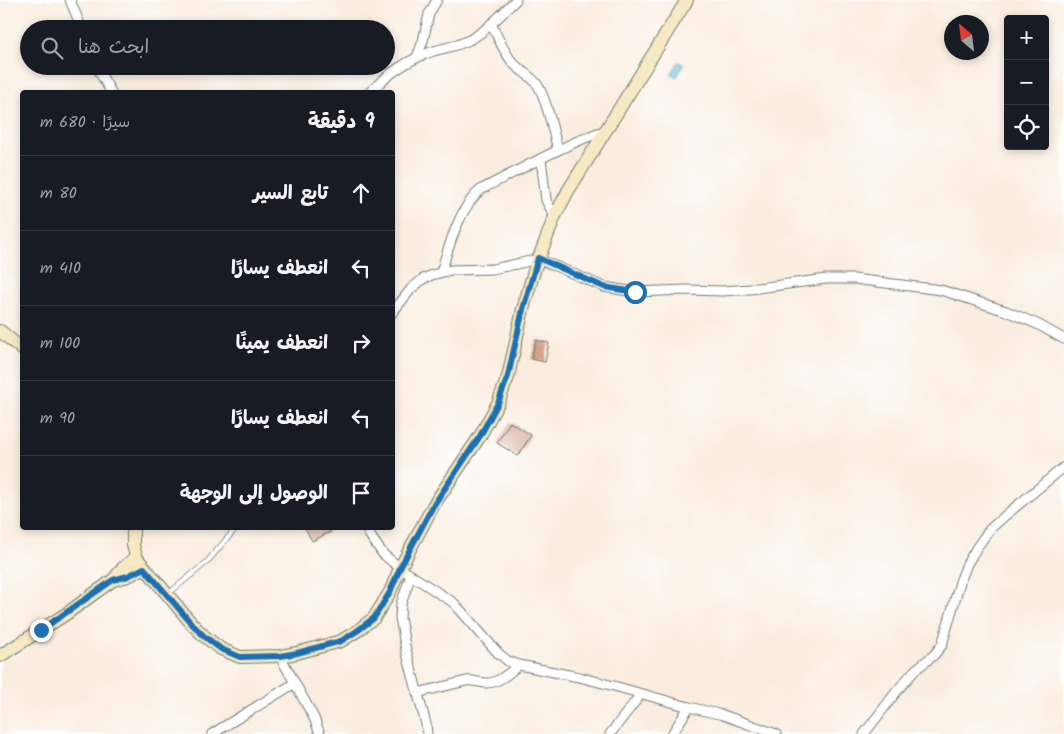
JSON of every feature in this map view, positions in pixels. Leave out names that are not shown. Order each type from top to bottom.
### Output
[{"type":"main road","points":[[133,530],[133,545],[136,557],[144,568],[198,630],[221,649],[240,657],[280,656],[341,641],[374,618],[390,592],[406,572],[433,506],[480,436],[498,403],[508,376],[523,309],[538,258],[555,216],[568,191],[687,0]]},
{"type":"main road","points":[[0,331],[20,347]]},
{"type":"main road","points":[[0,656],[66,614],[113,580],[122,568],[136,557]]},
{"type":"main road","points":[[113,580],[128,576],[144,568]]},
{"type":"street","points":[[70,0],[78,20]]},
{"type":"street","points":[[417,57],[429,14],[437,0]]},
{"type":"street","points":[[395,72],[417,57],[462,44],[477,36],[516,0]]},
{"type":"street","points":[[491,24],[514,64],[535,82],[540,89],[558,150]]},
{"type":"street","points":[[101,75],[110,90]]},
{"type":"street","points":[[372,90],[390,75]]},
{"type":"street","points":[[441,272],[454,232],[469,202],[482,189],[578,140],[606,130]]},
{"type":"street","points":[[541,159],[546,200],[555,216]]},
{"type":"street","points":[[395,308],[411,289],[432,274],[451,270],[493,270],[538,258],[604,287],[635,292],[723,291],[826,279],[854,279],[941,290],[1006,310],[1064,339]]},
{"type":"street","points":[[864,734],[915,670],[934,655],[942,645],[967,564],[990,529],[1064,467]]},
{"type":"street","points":[[367,530],[383,554],[406,572],[454,603],[508,661],[579,677],[723,715],[776,734]]},
{"type":"street","points":[[406,572],[400,618],[427,734]]},
{"type":"street","points":[[280,656],[314,718],[320,734]]},
{"type":"street","points":[[418,693],[472,680],[486,683],[493,682],[519,665]]},
{"type":"street","points":[[212,734],[295,683]]},
{"type":"street","points":[[610,734],[641,694]]},
{"type":"street","points":[[672,734],[689,707]]},
{"type":"lane","points":[[168,594],[207,562],[234,530]]},
{"type":"water","points":[[679,61],[684,65],[677,77],[671,74]]},
{"type":"building","points":[[536,340],[549,343],[545,362],[531,359]]},
{"type":"building","points":[[510,422],[531,435],[518,456],[497,443]]},
{"type":"building","points":[[306,530],[328,530],[330,532],[312,541]]},
{"type":"route","points":[[41,630],[113,580],[128,576],[144,568],[204,636],[221,649],[240,657],[280,656],[341,641],[374,618],[390,592],[400,568],[433,506],[480,436],[498,403],[508,376],[523,309],[538,258],[604,287],[635,292]]}]
